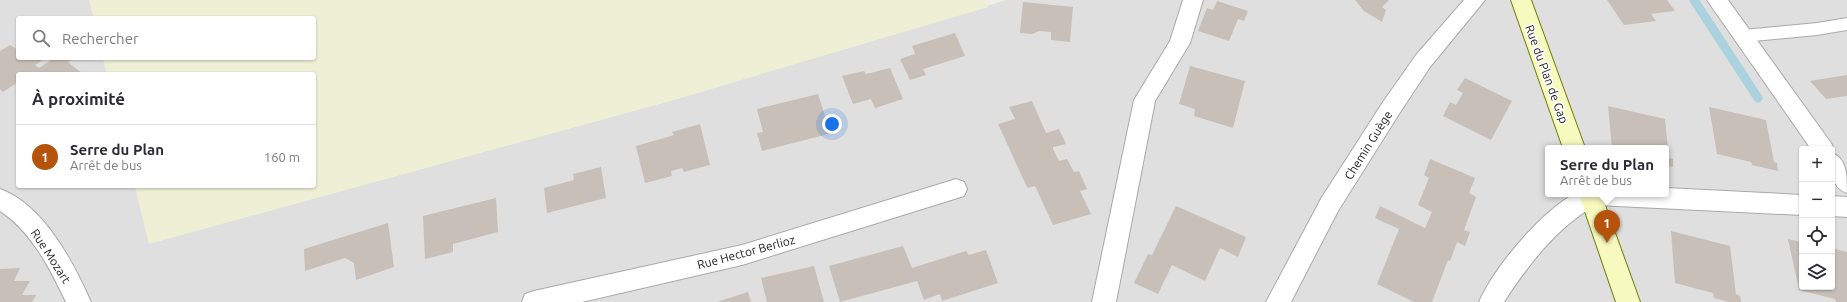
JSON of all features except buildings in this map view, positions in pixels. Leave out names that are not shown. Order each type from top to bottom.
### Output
[{"type":"main road","name":"Rue du Plan de Gap","points":[[1521,0],[1573,145]]},
{"type":"main road","points":[[1591,197],[1628,302]]},
{"type":"street","points":[[1104,302],[1145,100],[1180,43],[1193,0]]},
{"type":"street","name":"Chemin Guège","points":[[1278,302],[1330,204],[1391,108],[1423,61],[1475,0]]},
{"type":"street","points":[[1717,0],[1821,146]]},
{"type":"street","points":[[1835,166],[1847,183]]},
{"type":"street","name":"Rue Hector Berlioz","points":[[534,302],[742,255],[956,189]]},
{"type":"street","points":[[1491,302],[1504,279],[1541,235],[1574,205],[1587,197]]},
{"type":"street","points":[[1654,197],[1799,205]]},
{"type":"street","name":"Rue Mozart","points":[[0,199],[13,205],[40,234],[79,302]]},
{"type":"street","points":[[1835,206],[1847,207]]},
{"type":"lane","points":[[1742,36],[1817,29],[1847,24]]},
{"type":"shaded area","points":[[0,0],[89,0],[93,16],[16,16],[16,60],[104,60],[106,72],[16,72],[16,188],[135,188],[149,243],[677,99],[1006,0],[1847,0],[1847,302],[0,302]]},
{"type":"green space","points":[[89,0],[985,0],[988,7],[677,99],[149,244],[135,188],[316,188],[316,72],[106,72],[104,60],[316,60],[316,16],[93,16]]},
{"type":"waterway","points":[[1694,0],[1758,98]]},
{"type":"place","name":"Serre du Plan","points":[[1607,243]]}]
